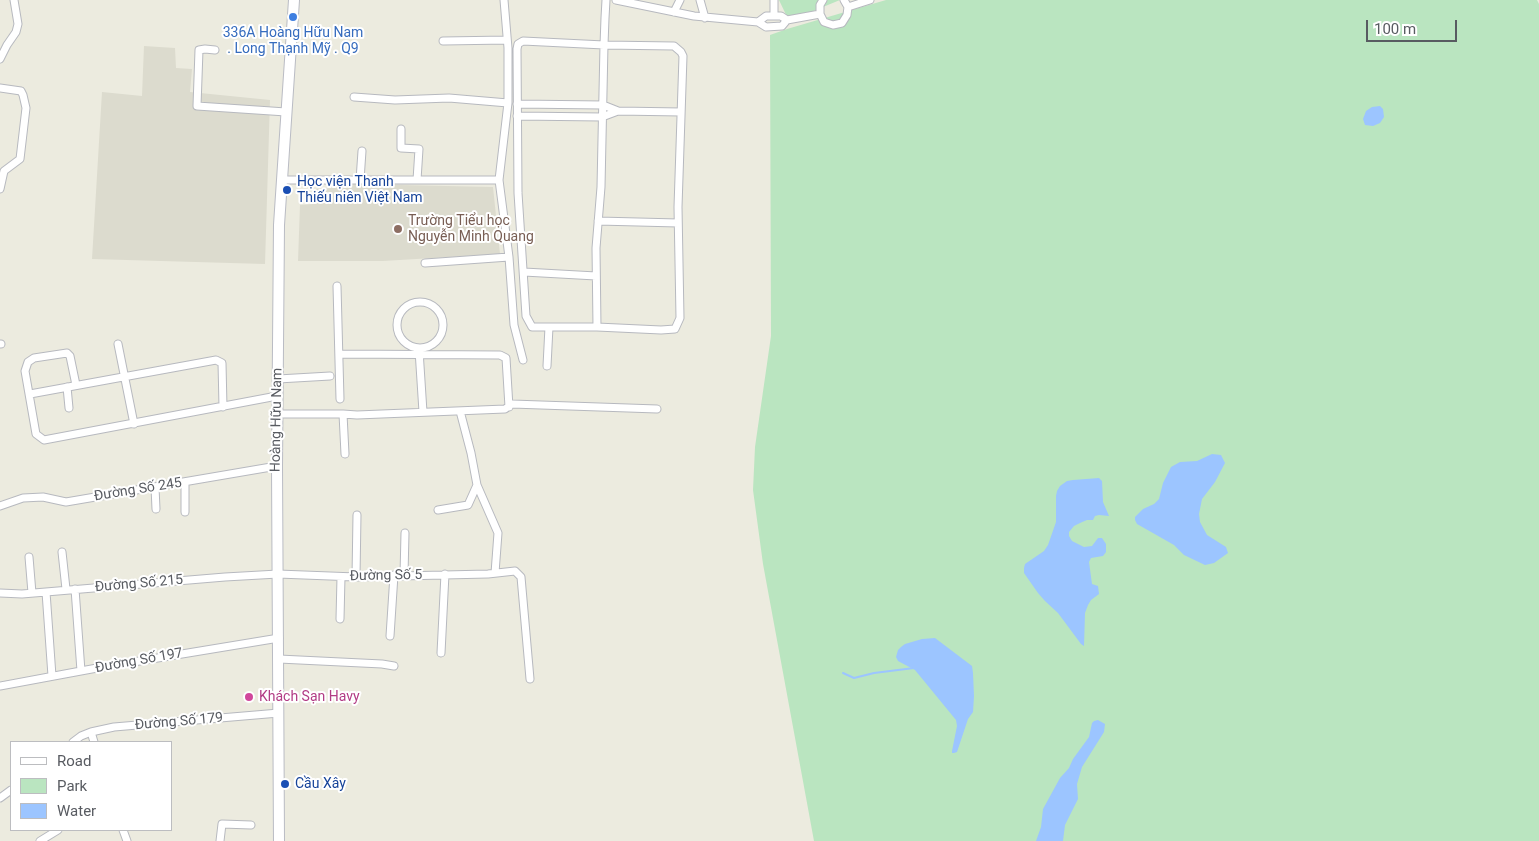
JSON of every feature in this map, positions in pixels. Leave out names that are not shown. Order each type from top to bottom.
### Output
[{"type":"main road","name":"Hoàng Hữu Nam","points":[[279,841],[276,466],[279,225],[294,0]]},
{"type":"street","points":[[0,59],[16,32],[18,24],[14,0]]},
{"type":"street","points":[[504,0],[508,103],[499,180],[514,325],[523,360]]},
{"type":"street","points":[[597,327],[596,248],[601,187],[606,0]]},
{"type":"street","points":[[616,0],[705,18],[758,22],[766,27],[778,27],[782,26],[787,20],[820,14]]},
{"type":"street","points":[[674,12],[680,0]]},
{"type":"street","points":[[700,0],[705,18]]},
{"type":"street","points":[[774,0],[774,16]]},
{"type":"street","points":[[824,0],[820,5],[820,14],[824,22],[833,25],[845,20],[848,11],[846,3],[870,0]]},
{"type":"street","points":[[758,22],[766,16],[781,16],[787,20]]},
{"type":"street","points":[[443,41],[507,40]]},
{"type":"street","points":[[523,41],[674,46],[681,52],[683,56],[678,223],[680,318],[675,329],[532,327],[526,316],[518,192],[517,104],[516,49],[518,44],[523,41]]},
{"type":"street","points":[[215,50],[198,50],[197,106],[286,112]]},
{"type":"street","points":[[0,88],[21,91],[26,108],[20,159],[4,171],[0,189]]},
{"type":"street","points":[[354,97],[395,100],[449,98],[508,103]]},
{"type":"street","points":[[517,104],[602,105],[618,111]]},
{"type":"street","points":[[517,116],[602,116],[618,111],[681,112]]},
{"type":"street","points":[[401,129],[401,148],[418,149],[417,180]]},
{"type":"street","points":[[360,180],[362,151]]},
{"type":"street","points":[[282,180],[499,180]]},
{"type":"street","points":[[598,221],[678,223]]},
{"type":"street","points":[[425,263],[508,257]]},
{"type":"street","points":[[524,272],[596,276]]},
{"type":"street","points":[[337,286],[340,399]]},
{"type":"street","points":[[419,351],[436,342],[443,326],[441,314],[438,310],[422,302],[416,302],[405,307],[398,317],[397,323],[403,340],[419,351],[422,412]]},
{"type":"street","points":[[547,366],[548,327]]},
{"type":"street","points":[[118,344],[134,424]]},
{"type":"street","points":[[339,354],[419,351],[500,355],[506,358],[509,406]]},
{"type":"street","points":[[76,386],[70,356],[67,353],[34,358],[28,362],[25,371],[36,434],[44,440],[277,396]]},
{"type":"street","points":[[30,394],[216,360],[222,363],[223,407]]},
{"type":"street","points":[[278,379],[330,376]]},
{"type":"street","points":[[67,387],[69,408]]},
{"type":"street","points":[[277,414],[380,415],[505,410],[512,404],[657,409]]},
{"type":"street","points":[[460,411],[477,485],[498,533],[495,573]]},
{"type":"street","points":[[343,414],[345,454]]},
{"type":"street","name":"Đường Số 245","points":[[0,506],[23,498],[43,497],[66,502],[276,466]]},
{"type":"street","points":[[185,482],[185,512]]},
{"type":"street","points":[[438,510],[468,505],[477,485]]},
{"type":"street","points":[[155,487],[156,509]]},
{"type":"street","points":[[356,576],[358,515]]},
{"type":"street","points":[[404,575],[405,533]]},
{"type":"street","points":[[62,552],[66,589]]},
{"type":"street","points":[[29,557],[32,593]]},
{"type":"street","name":"Đường Số 5","points":[[278,574],[394,576],[488,574],[515,571],[522,577],[530,679]]},
{"type":"street","name":"Đường Số 215","points":[[0,593],[32,593],[278,574]]},
{"type":"street","points":[[442,653],[445,574]]},
{"type":"street","points":[[340,619],[341,576]]},
{"type":"street","points":[[390,636],[394,576]]},
{"type":"street","points":[[75,589],[81,671]]},
{"type":"street","points":[[46,592],[52,676]]},
{"type":"street","name":"Đường Số 197","points":[[0,686],[278,638]]},
{"type":"street","points":[[279,659],[394,666]]},
{"type":"street","name":"Đường Số 179","points":[[74,741],[91,732],[114,727],[279,713]]},
{"type":"street","points":[[91,732],[94,741]]},
{"type":"street","points":[[220,841],[222,824],[251,825]]},
{"type":"street","points":[[40,841],[56,831]]},
{"type":"shaded area","points":[[144,46],[175,48],[176,68],[192,69],[190,92],[270,100],[265,264],[92,259],[102,92],[142,96]]},
{"type":"shaded area","name":"Trường Tiểu học Nguyễn Minh Quang","points":[[352,184],[493,187],[500,254],[383,261],[298,261],[300,205],[313,204],[315,189],[349,187]]},
{"type":"green space","points":[[779,0],[840,0],[789,21]]},
{"type":"green space","points":[[886,0],[1537,0],[1539,4],[1539,841],[814,841],[763,564],[753,490],[755,447],[771,336],[770,35]]},
{"type":"water","points":[[1380,106],[1383,109],[1384,117],[1380,123],[1373,126],[1365,125],[1363,119],[1366,111],[1372,107]]},
{"type":"water","points":[[1212,454],[1221,455],[1225,463],[1215,482],[1202,499],[1199,514],[1200,522],[1207,535],[1226,547],[1228,553],[1214,563],[1205,565],[1184,555],[1174,545],[1137,524],[1135,517],[1143,509],[1154,504],[1159,499],[1163,483],[1171,467],[1180,462],[1197,461]]},
{"type":"water","points":[[1099,478],[1102,481],[1103,502],[1109,516],[1095,516],[1093,520],[1087,520],[1074,526],[1069,532],[1072,541],[1084,547],[1092,546],[1098,538],[1102,538],[1106,544],[1106,552],[1103,556],[1091,558],[1089,562],[1092,584],[1098,586],[1099,594],[1091,600],[1085,613],[1084,646],[1058,613],[1038,593],[1024,573],[1024,568],[1025,564],[1044,551],[1048,545],[1056,522],[1056,496],[1060,486],[1067,481]]},
{"type":"water","points":[[935,638],[972,666],[973,712],[968,719],[957,752],[954,753],[952,751],[957,726],[956,720],[915,670],[898,661],[896,657],[898,650],[905,644],[922,639]]},
{"type":"water","points":[[1098,720],[1105,724],[1104,732],[1082,767],[1077,784],[1078,799],[1065,825],[1063,841],[1036,841],[1041,827],[1043,809],[1060,778],[1069,768],[1073,759],[1089,737],[1092,723]]},
{"type":"waterway","points":[[843,673],[854,678],[874,673],[914,668]]},
{"type":"place","name":"336A Hoàng Hữu Nam . Long Thạnh Mỹ . Q9","points":[[293,17]]},
{"type":"place","name":"Học viện Thanh Thiếu niên Việt Nam","points":[[287,190]]},
{"type":"place","name":"Trường Tiểu học Nguyễn Minh Quang","points":[[398,229]]},
{"type":"place","name":"Khách Sạn Havy","points":[[249,697]]},
{"type":"place","name":"Cầu Xây","points":[[285,784]]}]
